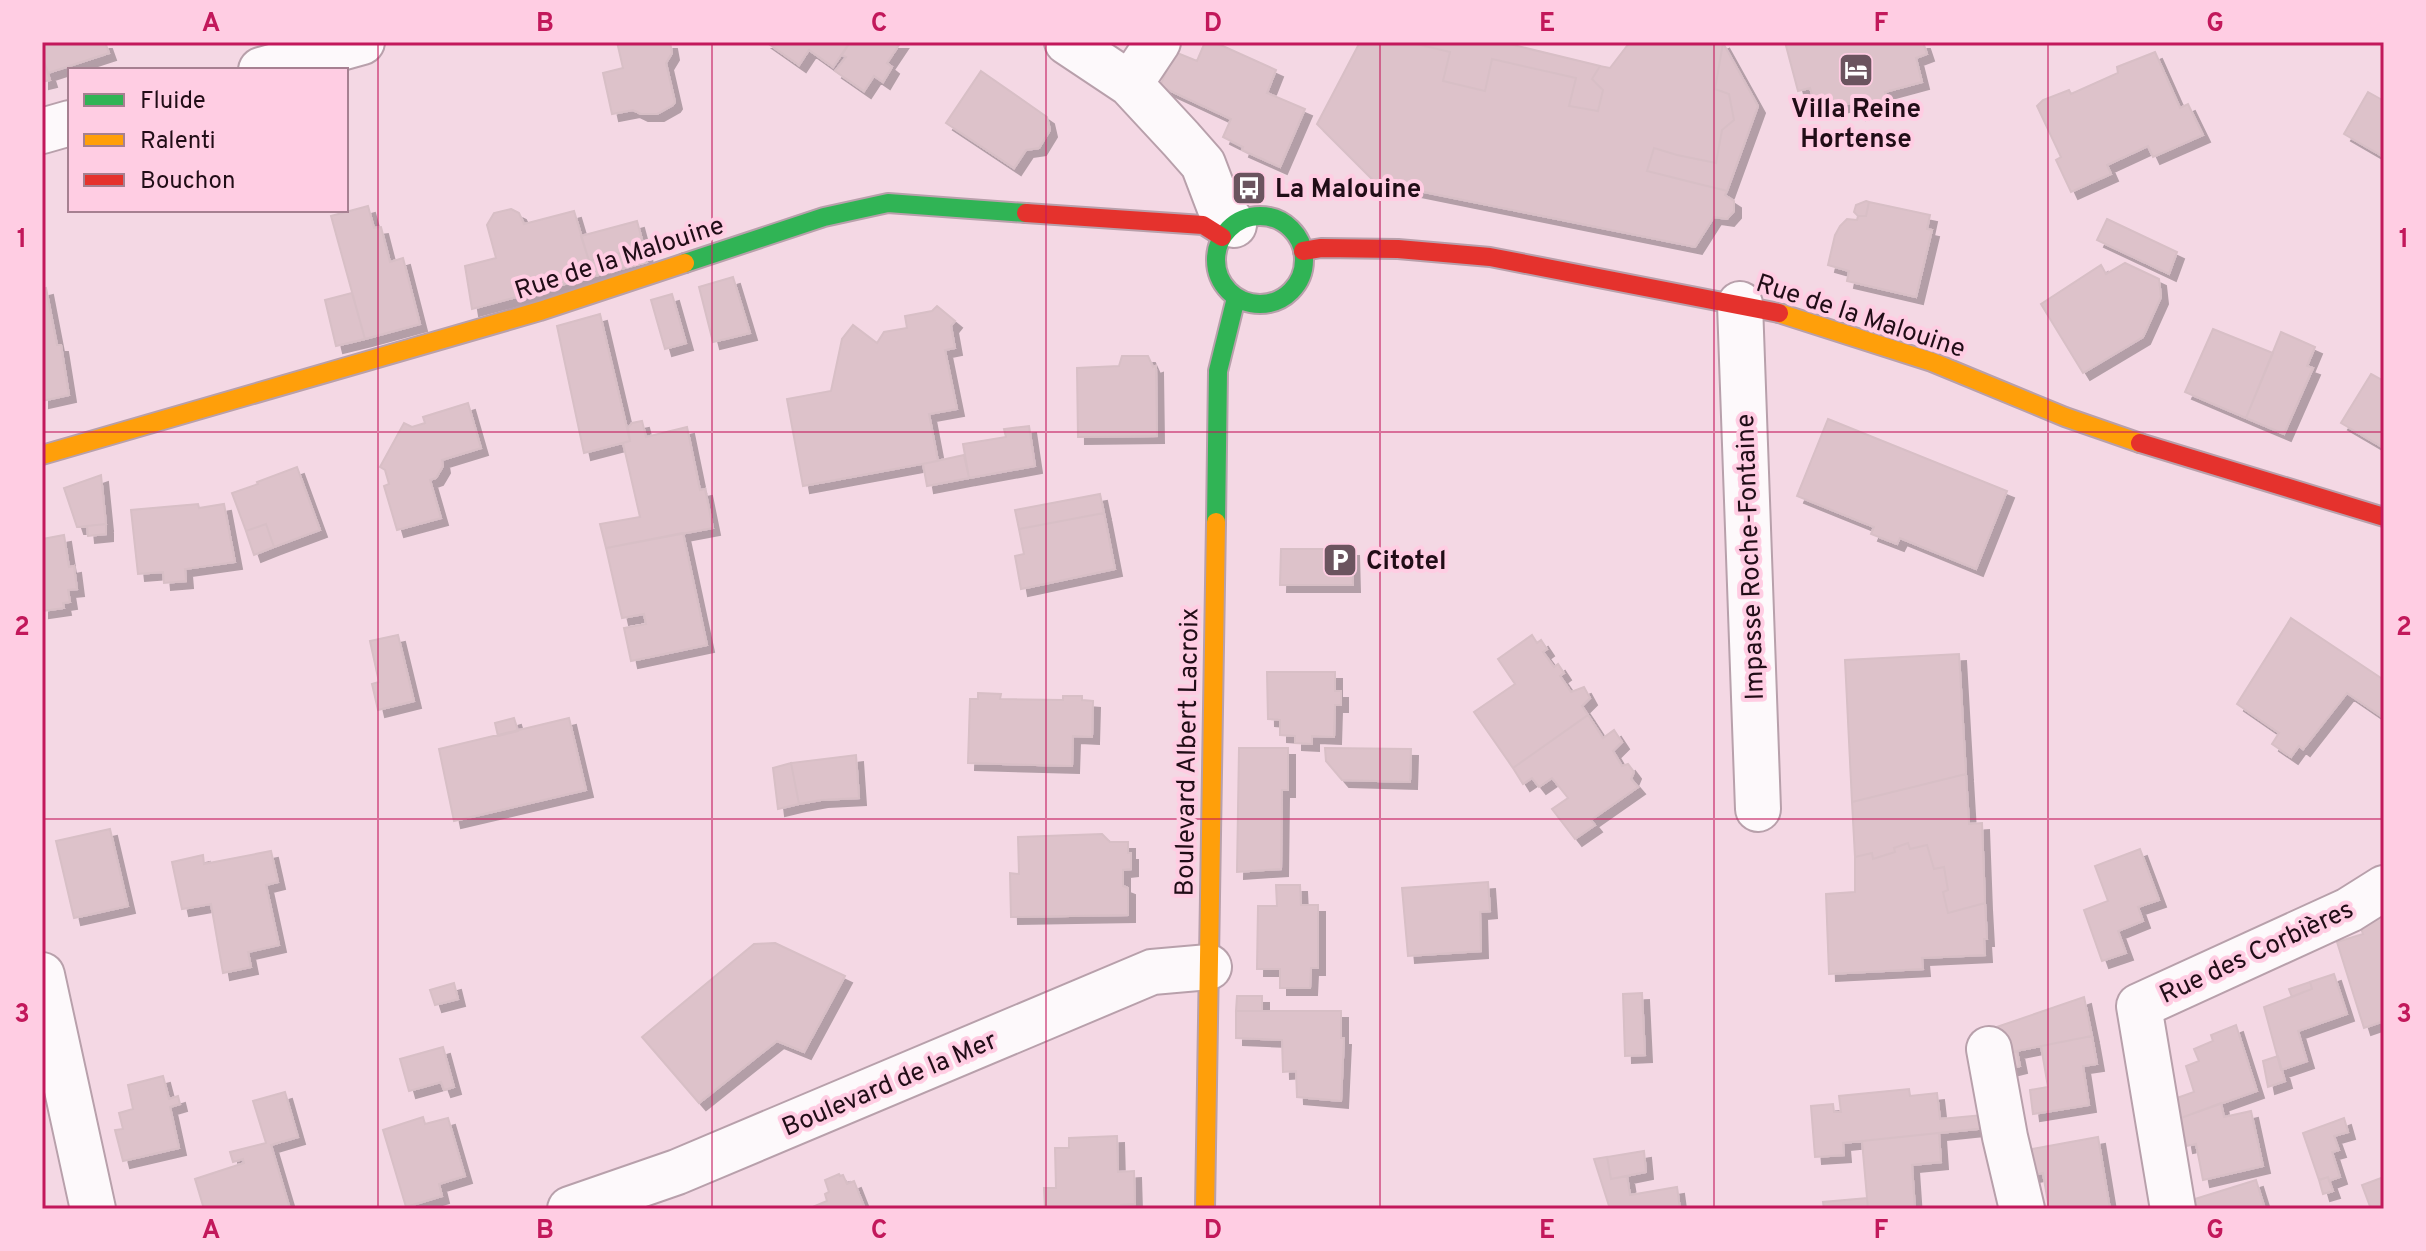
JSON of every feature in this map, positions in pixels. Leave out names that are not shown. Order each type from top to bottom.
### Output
[{"type":"street","points":[[268,68],[362,42]]},
{"type":"street","points":[[1067,42],[1130,84],[1203,164],[1228,231]]},
{"type":"street","points":[[1130,84],[1158,42]]},
{"type":"street","points":[[42,131],[68,124]]},
{"type":"street","name":"Rue de la Malouine","points":[[42,455],[540,311],[824,217],[888,203],[1203,225],[1228,231]]},
{"type":"street","points":[[1259,216],[1271,218],[1292,231],[1303,251],[1304,266],[1299,280],[1279,300],[1265,304],[1236,298],[1219,277],[1217,250],[1228,231],[1259,216]]},
{"type":"street","name":"Rue de la Malouine","points":[[1303,251],[1321,248],[1398,249],[1490,257],[1771,310],[1932,362],[2065,417],[2143,444],[2384,517]]},
{"type":"street","name":"Boulevard Albert Lacroix","points":[[1205,1209],[1218,371],[1236,298]]},
{"type":"street","name":"Impasse Roche-Fontaine","points":[[1740,304],[1758,809]]},
{"type":"street","name":"Rue des Corbières","points":[[2173,1209],[2139,1006],[2349,910],[2384,888]]},
{"type":"street","name":"Boulevard de la Mer","points":[[570,1209],[677,1172],[1152,972],[1209,967]]},
{"type":"street","points":[[42,975],[93,1209]]},
{"type":"street","points":[[1989,1049],[2022,1209]]},
{"type":"building","points":[[42,42],[105,42],[109,53],[48,73],[42,55]]},
{"type":"building","points":[[617,42],[670,42],[672,53],[666,63],[675,102],[673,105],[657,114],[641,114],[633,110],[612,114],[603,73],[623,68]]},
{"type":"building","points":[[766,42],[850,42],[833,67],[809,50],[799,65]]},
{"type":"building","points":[[850,42],[901,42],[887,63],[892,67],[883,82],[874,76],[864,91],[835,71],[846,57],[842,55]]},
{"type":"building","points":[[1205,42],[1214,42],[1276,70],[1267,93],[1305,109],[1280,167],[1242,150],[1243,147],[1223,137],[1231,119],[1160,86],[1175,52],[1197,61]]},
{"type":"building","points":[[1360,42],[1408,42],[1450,52],[1443,81],[1485,91],[1492,59],[1576,78],[1569,106],[1598,111],[1603,90],[1592,79],[1600,66],[1610,68],[1630,42],[1722,42],[1715,89],[1729,94],[1734,120],[1722,130],[1716,163],[1654,148],[1647,171],[1727,191],[1725,195],[1734,201],[1734,211],[1727,219],[1714,217],[1695,247],[1375,182],[1317,124]]},
{"type":"building","points":[[1408,42],[1501,42],[1600,66],[1592,79],[1603,90],[1598,111],[1569,106],[1576,78],[1492,59],[1485,91],[1443,81],[1450,52]]},
{"type":"building","name":"Villa Reine Hortense","points":[[1785,42],[1923,42],[1927,54],[1916,58],[1922,82],[1885,92],[1887,106],[1859,113],[1855,102],[1817,111],[1810,88],[1798,91]]},
{"type":"building","points":[[1723,43],[1758,106],[1727,191],[1647,171],[1654,148],[1716,163],[1722,130],[1734,120],[1729,94],[1715,89]]},
{"type":"building","points":[[2155,52],[2180,108],[2188,104],[2203,135],[2153,157],[2148,146],[2107,165],[2111,174],[2071,192],[2056,160],[2061,157],[2037,106],[2043,100],[2069,90],[2071,94],[2118,73],[2117,67]]},
{"type":"building","points":[[42,55],[50,80],[42,82]]},
{"type":"building","points":[[981,71],[1047,117],[1050,130],[1039,148],[1026,150],[1014,168],[946,123]]},
{"type":"building","points":[[2368,92],[2384,101],[2384,157],[2344,134]]},
{"type":"building","points":[[1869,202],[1866,216],[1858,216],[1854,212],[1856,205]]},
{"type":"building","points":[[1869,202],[1930,215],[1927,229],[1932,230],[1916,297],[1847,281],[1849,271],[1828,265],[1840,226],[1847,219],[1857,220],[1858,216],[1866,216]]},
{"type":"building","points":[[368,206],[374,228],[381,227],[390,262],[403,258],[420,324],[365,339],[331,216]]},
{"type":"building","points":[[511,209],[519,213],[524,224],[574,211],[589,261],[644,247],[647,262],[472,309],[465,266],[496,258],[487,225],[494,213]]},
{"type":"building","points":[[2107,219],[2177,252],[2169,274],[2097,240]]},
{"type":"building","points":[[637,221],[644,247],[589,261],[581,236]]},
{"type":"building","points":[[2125,263],[2159,279],[2161,297],[2143,337],[2083,373],[2041,304],[2101,265],[2106,274]]},
{"type":"building","points":[[733,277],[750,333],[713,342],[699,287]]},
{"type":"building","points":[[46,288],[57,345],[61,345],[69,395],[42,401],[42,289]]},
{"type":"building","points":[[352,293],[365,339],[336,346],[325,300]]},
{"type":"building","points":[[672,294],[686,343],[665,349],[651,300]]},
{"type":"building","points":[[937,306],[955,321],[951,326],[955,348],[945,350],[957,409],[929,414],[938,461],[803,486],[787,399],[831,391],[842,339],[853,325],[877,343],[884,332],[907,328],[905,316],[932,311]]},
{"type":"building","points":[[600,314],[630,441],[584,453],[557,326]]},
{"type":"building","points":[[2213,329],[2273,353],[2246,418],[2185,392]]},
{"type":"building","points":[[2281,332],[2315,347],[2307,366],[2313,368],[2284,434],[2246,418]]},
{"type":"building","points":[[1122,356],[1148,356],[1153,367],[1156,366],[1157,436],[1078,437],[1077,368],[1119,366]]},
{"type":"building","points":[[2371,374],[2384,381],[2384,448],[2341,423]]},
{"type":"building","points":[[468,403],[481,448],[442,460],[443,466],[436,478],[430,480],[441,518],[397,530],[384,486],[389,484],[385,470],[380,467],[404,423],[412,427],[425,423],[423,417]]},
{"type":"building","points":[[1828,419],[2007,491],[1976,569],[1900,538],[1897,544],[1871,534],[1874,527],[1797,496]]},
{"type":"building","points":[[642,421],[646,437],[687,427],[700,490],[705,489],[713,528],[606,548],[600,524],[640,517],[623,443],[630,441],[628,428],[632,423]]},
{"type":"building","points":[[1029,426],[1035,466],[969,478],[963,444],[1006,437],[1004,429]]},
{"type":"building","points":[[964,455],[969,478],[927,486],[923,464]]},
{"type":"building","points":[[297,467],[320,530],[274,547],[266,524],[246,531],[232,493]]},
{"type":"building","points":[[101,475],[106,524],[77,527],[64,488]]},
{"type":"building","points":[[1100,494],[1104,513],[1019,529],[1015,510]]},
{"type":"building","points":[[198,504],[199,508],[224,504],[235,562],[185,569],[186,581],[164,583],[163,572],[138,574],[131,510]]},
{"type":"building","points":[[1104,513],[1115,569],[1021,589],[1015,556],[1024,554],[1019,529]]},
{"type":"building","points":[[106,524],[106,534],[88,536],[87,526]]},
{"type":"building","points":[[266,524],[274,547],[254,555],[246,531]]},
{"type":"building","points":[[683,533],[707,645],[631,661],[624,628],[646,624],[644,614],[622,618],[606,548]]},
{"type":"building","points":[[64,535],[69,567],[74,566],[77,589],[68,590],[70,602],[63,603],[64,608],[42,611],[42,539]]},
{"type":"building","points":[[1281,549],[1352,549],[1353,585],[1280,585]]},
{"type":"building","points":[[2291,618],[2384,680],[2384,718],[2347,693],[2303,749],[2299,746],[2291,757],[2272,744],[2279,733],[2237,704]]},
{"type":"building","points":[[398,635],[414,701],[378,710],[372,684],[379,682],[370,641]]},
{"type":"building","points":[[1532,635],[1537,643],[1541,640],[1547,649],[1543,652],[1554,667],[1558,664],[1564,673],[1560,676],[1571,692],[1584,687],[1590,698],[1582,706],[1588,715],[1513,768],[1474,712],[1515,684],[1498,659]]},
{"type":"building","points":[[1959,654],[1966,774],[1852,802],[1845,660]]},
{"type":"building","points":[[1267,672],[1335,672],[1335,691],[1341,691],[1341,705],[1335,705],[1334,737],[1312,736],[1312,744],[1295,743],[1295,736],[1280,735],[1280,720],[1268,719]]},
{"type":"building","points":[[978,693],[1001,694],[1000,699],[1063,700],[1063,696],[1082,696],[1082,700],[1093,701],[1092,737],[1073,736],[1072,766],[968,763],[970,699],[978,699]]},
{"type":"building","points":[[1588,715],[1603,738],[1614,730],[1622,742],[1613,751],[1622,766],[1628,764],[1634,772],[1631,779],[1638,787],[1591,820],[1595,825],[1575,839],[1552,809],[1568,798],[1552,778],[1539,787],[1532,778],[1523,784],[1513,768]]},
{"type":"building","points":[[514,718],[518,731],[498,736],[495,723]]},
{"type":"building","points":[[569,718],[586,790],[454,821],[439,749]]},
{"type":"building","points":[[1239,748],[1288,748],[1288,790],[1282,790],[1281,869],[1237,872]]},
{"type":"building","points":[[1325,748],[1411,749],[1410,782],[1342,780],[1326,761]]},
{"type":"building","points":[[856,755],[859,798],[799,804],[791,763]]},
{"type":"building","points":[[791,763],[799,804],[778,809],[773,768]]},
{"type":"building","points":[[1966,774],[1969,824],[1982,823],[1985,903],[1948,913],[1943,892],[1948,890],[1944,867],[1934,869],[1927,845],[1910,849],[1908,843],[1894,848],[1895,852],[1873,859],[1872,853],[1855,857],[1852,802]]},
{"type":"building","points":[[110,829],[128,906],[74,918],[56,841]]},
{"type":"building","points":[[1102,834],[1110,842],[1128,842],[1131,869],[1123,870],[1123,886],[1128,888],[1128,915],[1011,917],[1010,873],[1019,874],[1018,837]]},
{"type":"building","points":[[1908,843],[1910,849],[1927,845],[1934,869],[1944,867],[1948,890],[1943,892],[1948,913],[1985,903],[1985,955],[1922,958],[1923,969],[1829,974],[1826,894],[1855,892],[1855,857],[1872,853],[1873,859],[1895,852],[1894,848]]},
{"type":"building","points":[[2140,849],[2159,900],[2138,907],[2143,921],[2118,931],[2126,953],[2102,961],[2084,910],[2108,901],[2095,866]]},
{"type":"building","points":[[271,851],[278,882],[266,885],[279,945],[248,952],[251,967],[223,973],[211,904],[182,909],[172,862],[203,855],[204,864]]},
{"type":"building","points":[[1488,882],[1490,911],[1480,912],[1481,951],[1408,956],[1402,888]]},
{"type":"building","points":[[1276,885],[1300,885],[1301,905],[1318,905],[1318,968],[1311,968],[1310,988],[1280,988],[1280,969],[1257,969],[1258,906],[1277,906]]},
{"type":"building","points":[[2381,915],[2384,925],[2384,1021],[2364,1028],[2337,942],[2363,934],[2360,925]]},
{"type":"building","points":[[775,943],[845,976],[804,1052],[777,1041],[699,1103],[642,1037],[754,944]]},
{"type":"building","points":[[2334,974],[2347,1014],[2298,1031],[2307,1061],[2281,1070],[2264,1007],[2312,989],[2310,982]]},
{"type":"building","points":[[2310,982],[2312,989],[2292,997],[2289,989]]},
{"type":"building","points":[[454,983],[458,999],[435,1005],[430,990]]},
{"type":"building","points":[[1642,993],[1645,1055],[1625,1056],[1623,994]]},
{"type":"building","points":[[1237,996],[1262,996],[1262,1011],[1236,1011]]},
{"type":"building","points":[[2084,997],[2092,1036],[2001,1054],[1994,1028]]},
{"type":"building","points":[[1236,1011],[1341,1011],[1341,1038],[1344,1038],[1341,1101],[1297,1097],[1296,1071],[1283,1072],[1282,1040],[1236,1038]]},
{"type":"building","points":[[2236,1025],[2257,1091],[2181,1118],[2177,1098],[2194,1092],[2186,1066],[2199,1061],[2194,1049],[2213,1041],[2211,1035]]},
{"type":"building","points":[[2092,1036],[2097,1064],[2083,1066],[2089,1105],[2033,1114],[2030,1090],[2048,1087],[2041,1046]]},
{"type":"building","points":[[443,1047],[454,1087],[444,1090],[441,1082],[409,1091],[400,1059]]},
{"type":"building","points":[[2017,1051],[2020,1066],[2004,1070],[2001,1054]]},
{"type":"building","points":[[2278,1056],[2285,1081],[2268,1087],[2263,1061]]},
{"type":"building","points":[[163,1076],[169,1099],[178,1096],[180,1104],[170,1107],[179,1148],[123,1161],[115,1130],[123,1129],[119,1113],[133,1109],[128,1085]]},
{"type":"building","points":[[1909,1089],[1910,1096],[1937,1093],[1940,1119],[1994,1114],[1996,1127],[1843,1143],[1844,1155],[1815,1157],[1811,1106],[1833,1104],[1834,1112],[1841,1112],[1839,1096]]},
{"type":"building","points":[[285,1092],[298,1137],[271,1145],[290,1209],[204,1209],[195,1179],[244,1163],[243,1159],[233,1162],[230,1152],[266,1143],[253,1101]]},
{"type":"building","points":[[2221,1103],[2224,1117],[2251,1111],[2263,1166],[2203,1180],[2196,1144],[2186,1146],[2181,1118]]},
{"type":"building","points":[[423,1117],[425,1124],[448,1118],[465,1176],[439,1184],[442,1196],[406,1207],[383,1130]]},
{"type":"building","points":[[2344,1118],[2348,1132],[2334,1136],[2339,1150],[2332,1152],[2340,1177],[2329,1181],[2328,1177],[2319,1180],[2303,1133]]},
{"type":"building","points":[[1939,1133],[1941,1162],[1912,1165],[1915,1209],[1868,1209],[1862,1141]]},
{"type":"building","points":[[1117,1136],[1118,1172],[1134,1171],[1135,1204],[1121,1205],[1121,1209],[1045,1209],[1044,1188],[1056,1188],[1055,1148],[1069,1148],[1069,1138]]},
{"type":"building","points":[[2098,1137],[2110,1209],[2049,1209],[2043,1173],[2026,1176],[2021,1151]]},
{"type":"building","points":[[1644,1151],[1646,1172],[1611,1179],[1607,1157]]},
{"type":"building","points":[[1607,1157],[1611,1179],[1627,1176],[1630,1195],[1677,1187],[1680,1209],[1610,1209],[1594,1159]]},
{"type":"building","points":[[843,1175],[847,1184],[854,1181],[865,1209],[808,1209],[827,1201],[825,1194],[829,1192],[825,1180]]},
{"type":"building","points":[[2328,1177],[2333,1191],[2323,1194],[2319,1180]]},
{"type":"building","points":[[2384,1177],[2384,1209],[2371,1209],[2362,1185]]},
{"type":"building","points":[[2256,1180],[2265,1209],[2197,1209],[2195,1199]]},
{"type":"building","points":[[1867,1198],[1868,1209],[1824,1209],[1823,1202]]},
{"type":"traffic: fast","points":[[685,263],[824,217],[888,203],[1026,213]]},
{"type":"traffic: fast","points":[[1260,216],[1277,220],[1291,229],[1300,243],[1304,260],[1300,277],[1291,291],[1277,300],[1260,304],[1243,300],[1229,291],[1220,277],[1216,260],[1220,243],[1229,229],[1243,220],[1260,216]]},
{"type":"traffic: fast","points":[[1216,522],[1218,371],[1236,298]]},
{"type":"traffic: slow","points":[[42,455],[540,311],[685,263]]},
{"type":"traffic: slow","points":[[1779,313],[1932,362],[2065,417],[2140,443]]},
{"type":"traffic: slow","points":[[1205,1209],[1216,522]]},
{"type":"traffic: jam","points":[[1026,213],[1203,225],[1222,237]]},
{"type":"traffic: jam","points":[[1303,251],[1321,248],[1398,249],[1490,257],[1779,313]]},
{"type":"traffic: jam","points":[[2140,443],[2384,517]]},
{"type":"place","name":"Villa Reine Hortense","points":[[1856,70]]},
{"type":"place","name":"La Malouine","points":[[1249,188]]},
{"type":"place","name":"Citotel","points":[[1340,560]]}]
